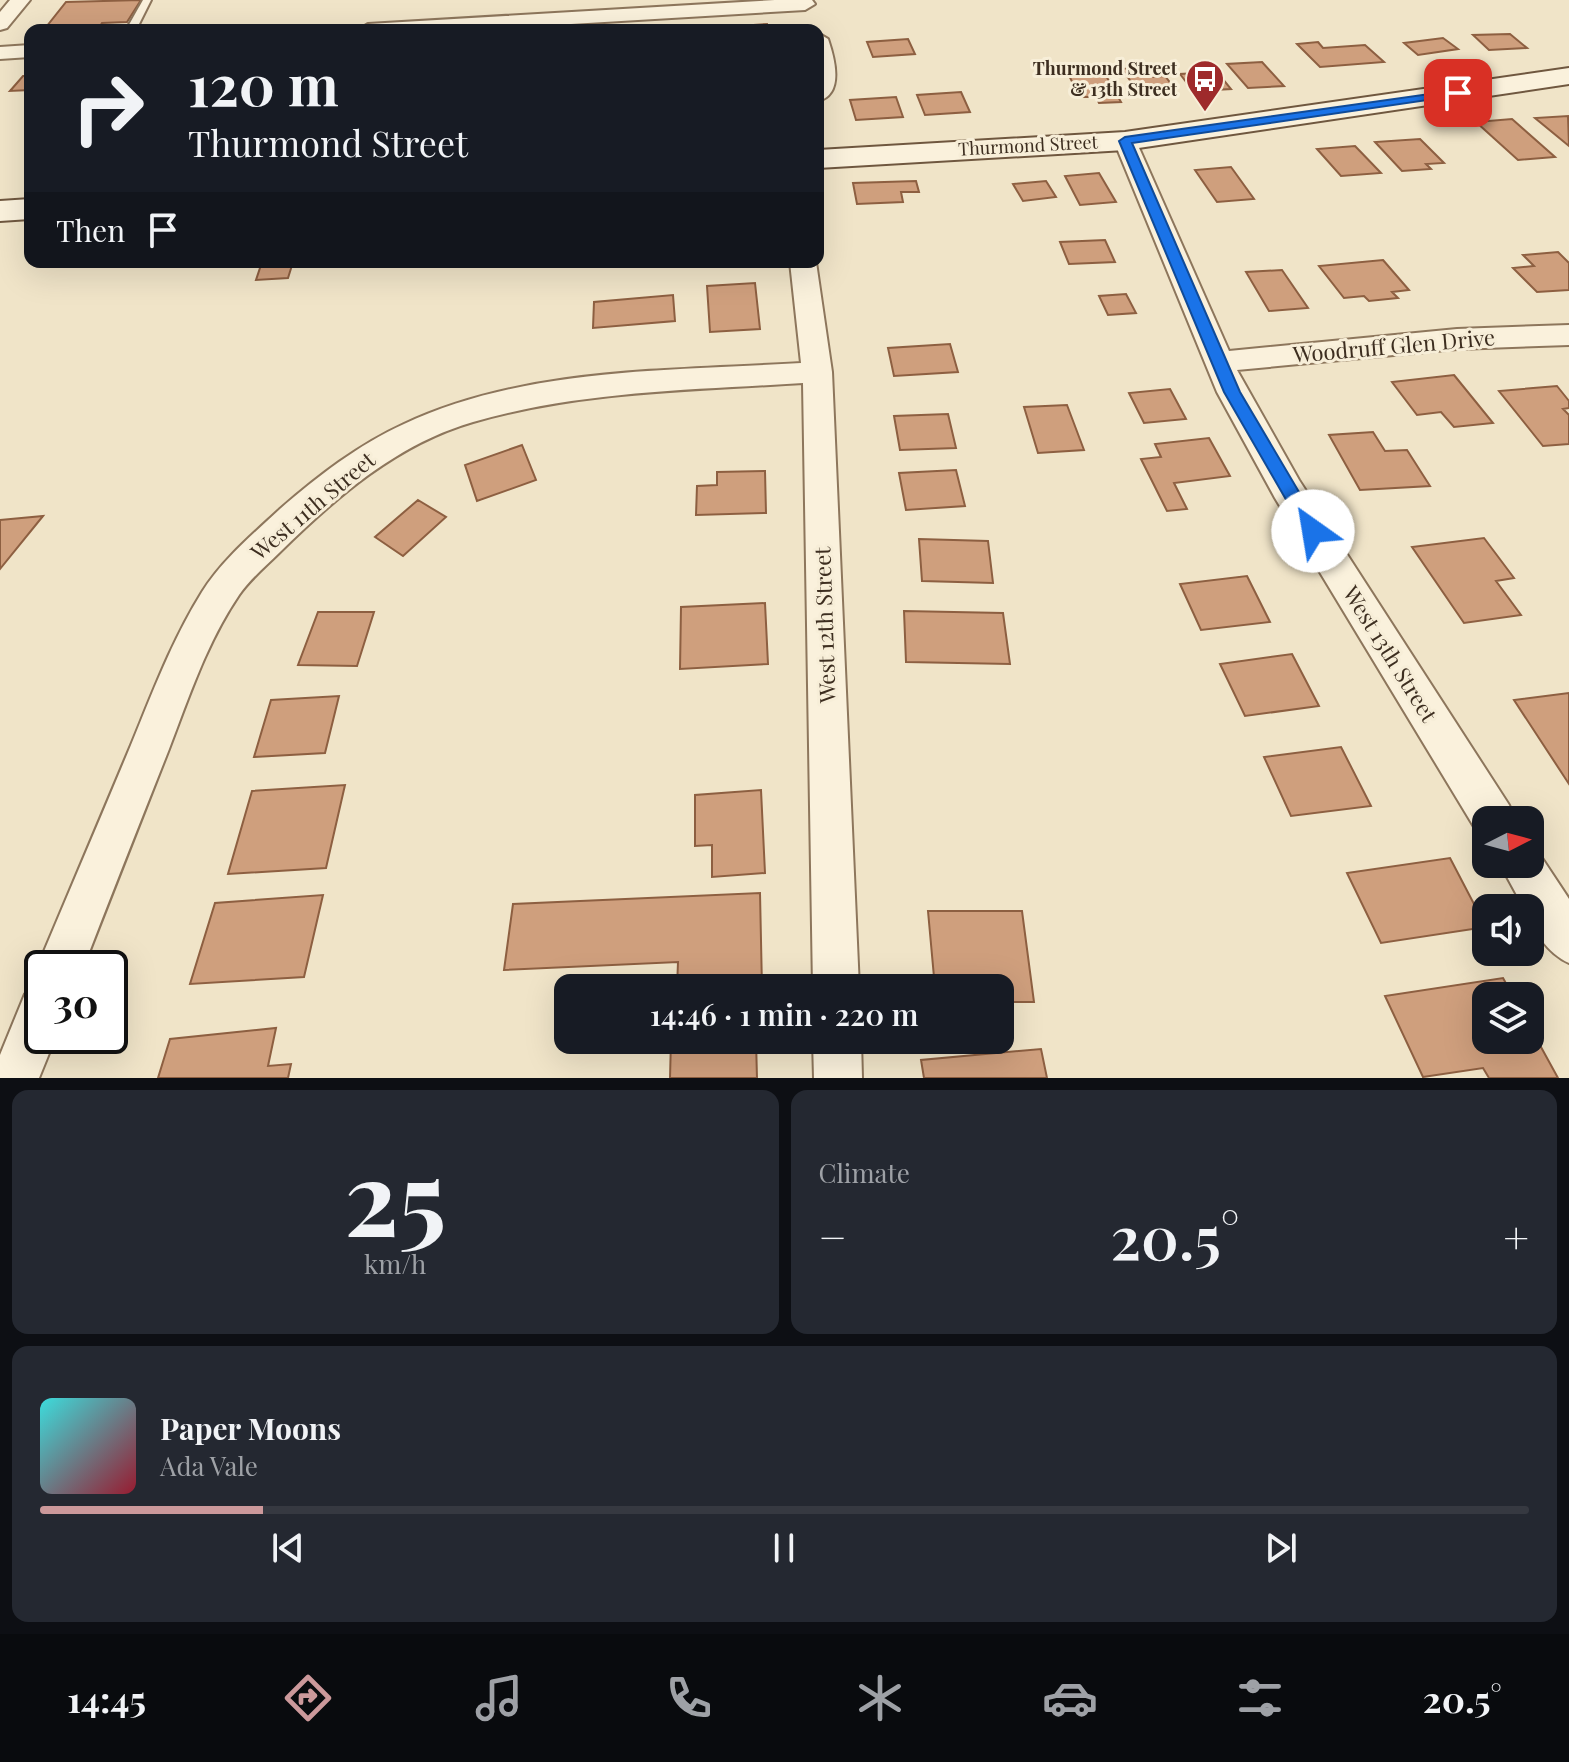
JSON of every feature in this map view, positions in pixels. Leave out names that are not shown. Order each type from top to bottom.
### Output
[{"type":"street","points":[[0,24],[20,0]]},
{"type":"street","points":[[461,24],[804,2],[813,24]]},
{"type":"street","points":[[0,53],[24,51]]},
{"type":"street","name":"Thurmond Street","points":[[824,159],[1125,141],[1569,76]]},
{"type":"street","name":"West 13th Street","points":[[1125,141],[1232,392],[1287,489],[1485,806]]},
{"type":"street","points":[[0,211],[24,209]]},
{"type":"street","name":"West 12th Street","points":[[804,268],[817,372],[836,974]]},
{"type":"street","name":"Woodruff Glen Drive","points":[[1219,362],[1457,339],[1569,335]]},
{"type":"street","name":"West 11th Street","points":[[67,950],[176,682],[208,613],[228,582],[337,480],[379,450],[413,432],[473,410],[537,396],[616,386],[817,372]]},
{"type":"street","points":[[1530,878],[1569,940]]},
{"type":"street","points":[[15,1078],[25,1054]]},
{"type":"street","points":[[837,1054],[838,1078]]},
{"type":"lane","points":[[134,24],[147,0]]},
{"type":"building","points":[[141,0],[127,22],[49,24],[66,2]]},
{"type":"building","points":[[1510,34],[1527,48],[1489,50],[1473,35]]},
{"type":"building","points":[[1443,38],[1458,49],[1418,55],[1404,43]]},
{"type":"building","points":[[908,39],[915,54],[873,57],[867,42]]},
{"type":"building","points":[[1318,42],[1323,48],[1365,45],[1384,62],[1320,67],[1297,44]]},
{"type":"building","points":[[1262,62],[1284,86],[1248,88],[1227,64]]},
{"type":"building","points":[[1101,67],[1121,102],[1099,103],[1096,97],[1080,97],[1065,68]]},
{"type":"building","points":[[1213,67],[1231,89],[1193,91],[1180,74],[1201,73],[1197,68]]},
{"type":"building","points":[[1147,68],[1153,77],[1165,76],[1178,93],[1141,96],[1122,69]]},
{"type":"building","points":[[23,76],[24,76],[24,90],[10,91]]},
{"type":"building","points":[[961,92],[970,112],[925,115],[917,95]]},
{"type":"building","points":[[896,97],[903,117],[856,120],[850,100]]},
{"type":"building","points":[[1568,116],[1569,146],[1535,118]]},
{"type":"building","points":[[1512,119],[1555,157],[1518,160],[1476,122]]},
{"type":"building","points":[[1420,139],[1444,163],[1426,164],[1431,169],[1402,171],[1375,142]]},
{"type":"building","points":[[1355,146],[1381,173],[1341,176],[1317,149]]},
{"type":"building","points":[[1231,167],[1254,199],[1217,202],[1195,170]]},
{"type":"building","points":[[1099,173],[1116,202],[1080,205],[1065,176]]},
{"type":"building","points":[[916,181],[919,192],[901,192],[903,202],[857,204],[853,183]]},
{"type":"building","points":[[1046,181],[1056,197],[1023,201],[1013,184]]},
{"type":"building","points":[[1105,240],[1115,262],[1069,264],[1060,242]]},
{"type":"building","points":[[1558,252],[1569,263],[1569,290],[1537,292],[1513,268],[1534,266],[1523,255]]},
{"type":"building","points":[[1383,260],[1409,290],[1392,292],[1398,298],[1369,301],[1364,296],[1344,298],[1319,266]]},
{"type":"building","points":[[260,268],[291,268],[288,278],[256,280]]},
{"type":"building","points":[[1282,270],[1308,308],[1269,311],[1246,272]]},
{"type":"building","points":[[755,283],[760,329],[710,332],[707,286]]},
{"type":"building","points":[[1126,294],[1136,313],[1108,315],[1099,296]]},
{"type":"building","points":[[673,295],[675,321],[593,328],[594,302]]},
{"type":"building","points":[[950,344],[958,372],[894,376],[888,348]]},
{"type":"building","points":[[1454,375],[1493,423],[1454,427],[1441,412],[1417,415],[1392,382]]},
{"type":"building","points":[[1557,386],[1569,401],[1569,408],[1563,409],[1569,415],[1569,444],[1543,446],[1499,391]]},
{"type":"building","points":[[1170,389],[1186,419],[1144,423],[1129,393]]},
{"type":"building","points":[[1067,405],[1084,450],[1038,453],[1024,407]]},
{"type":"building","points":[[948,414],[956,448],[900,450],[894,416]]},
{"type":"building","points":[[1373,432],[1385,451],[1407,450],[1430,486],[1360,490],[1329,435]]},
{"type":"building","points":[[1209,438],[1230,476],[1174,483],[1187,509],[1167,511],[1141,459],[1161,457],[1155,444]]},
{"type":"building","points":[[522,445],[536,480],[477,501],[465,465]]},
{"type":"building","points":[[956,470],[965,506],[906,510],[899,473]]},
{"type":"building","points":[[765,471],[766,513],[696,515],[697,486],[717,485],[717,472]]},
{"type":"building","points":[[418,500],[446,517],[403,556],[375,537]]},
{"type":"building","points":[[43,516],[0,569],[0,520]]},
{"type":"building","points":[[1484,538],[1514,578],[1496,581],[1521,615],[1464,623],[1412,547]]},
{"type":"building","points":[[919,539],[988,541],[993,583],[922,581]]},
{"type":"building","points":[[1247,576],[1270,622],[1201,630],[1180,584]]},
{"type":"building","points":[[765,603],[768,664],[680,669],[681,607]]},
{"type":"building","points":[[904,611],[1003,613],[1010,664],[906,662]]},
{"type":"building","points":[[318,612],[374,612],[357,666],[298,665]]},
{"type":"building","points":[[1292,654],[1319,706],[1245,716],[1220,664]]},
{"type":"building","points":[[1569,693],[1569,784],[1514,700]]},
{"type":"building","points":[[339,696],[325,753],[254,757],[271,700]]},
{"type":"building","points":[[1341,747],[1371,806],[1291,816],[1264,757]]},
{"type":"building","points":[[345,785],[326,868],[228,874],[252,791]]},
{"type":"building","points":[[761,790],[765,873],[712,877],[712,845],[695,846],[695,795]]},
{"type":"building","points":[[1450,858],[1472,900],[1472,929],[1381,943],[1347,873]]},
{"type":"building","points":[[760,893],[762,974],[678,974],[678,962],[504,970],[513,904]]},
{"type":"building","points":[[323,895],[304,977],[190,984],[215,903]]},
{"type":"building","points":[[928,911],[1022,911],[1034,1002],[1014,1002],[1014,974],[934,974]]},
{"type":"building","points":[[1503,978],[1505,982],[1477,982]]},
{"type":"building","points":[[1472,983],[1472,1054],[1544,1052],[1558,1078],[1489,1078],[1483,1068],[1423,1077],[1385,996]]},
{"type":"building","points":[[276,1028],[268,1066],[291,1064],[288,1078],[158,1078],[170,1039]]},
{"type":"building","points":[[1041,1049],[1047,1078],[924,1078],[921,1060],[1014,1054],[1014,1051]]},
{"type":"building","points":[[671,1054],[756,1054],[757,1078],[670,1078]]},
{"type":"place","name":"Thurmond Street & 13th Street","points":[[1205,113]]},
{"type":"route","points":[[1313,531],[1232,392],[1125,141],[1458,93]]}]
